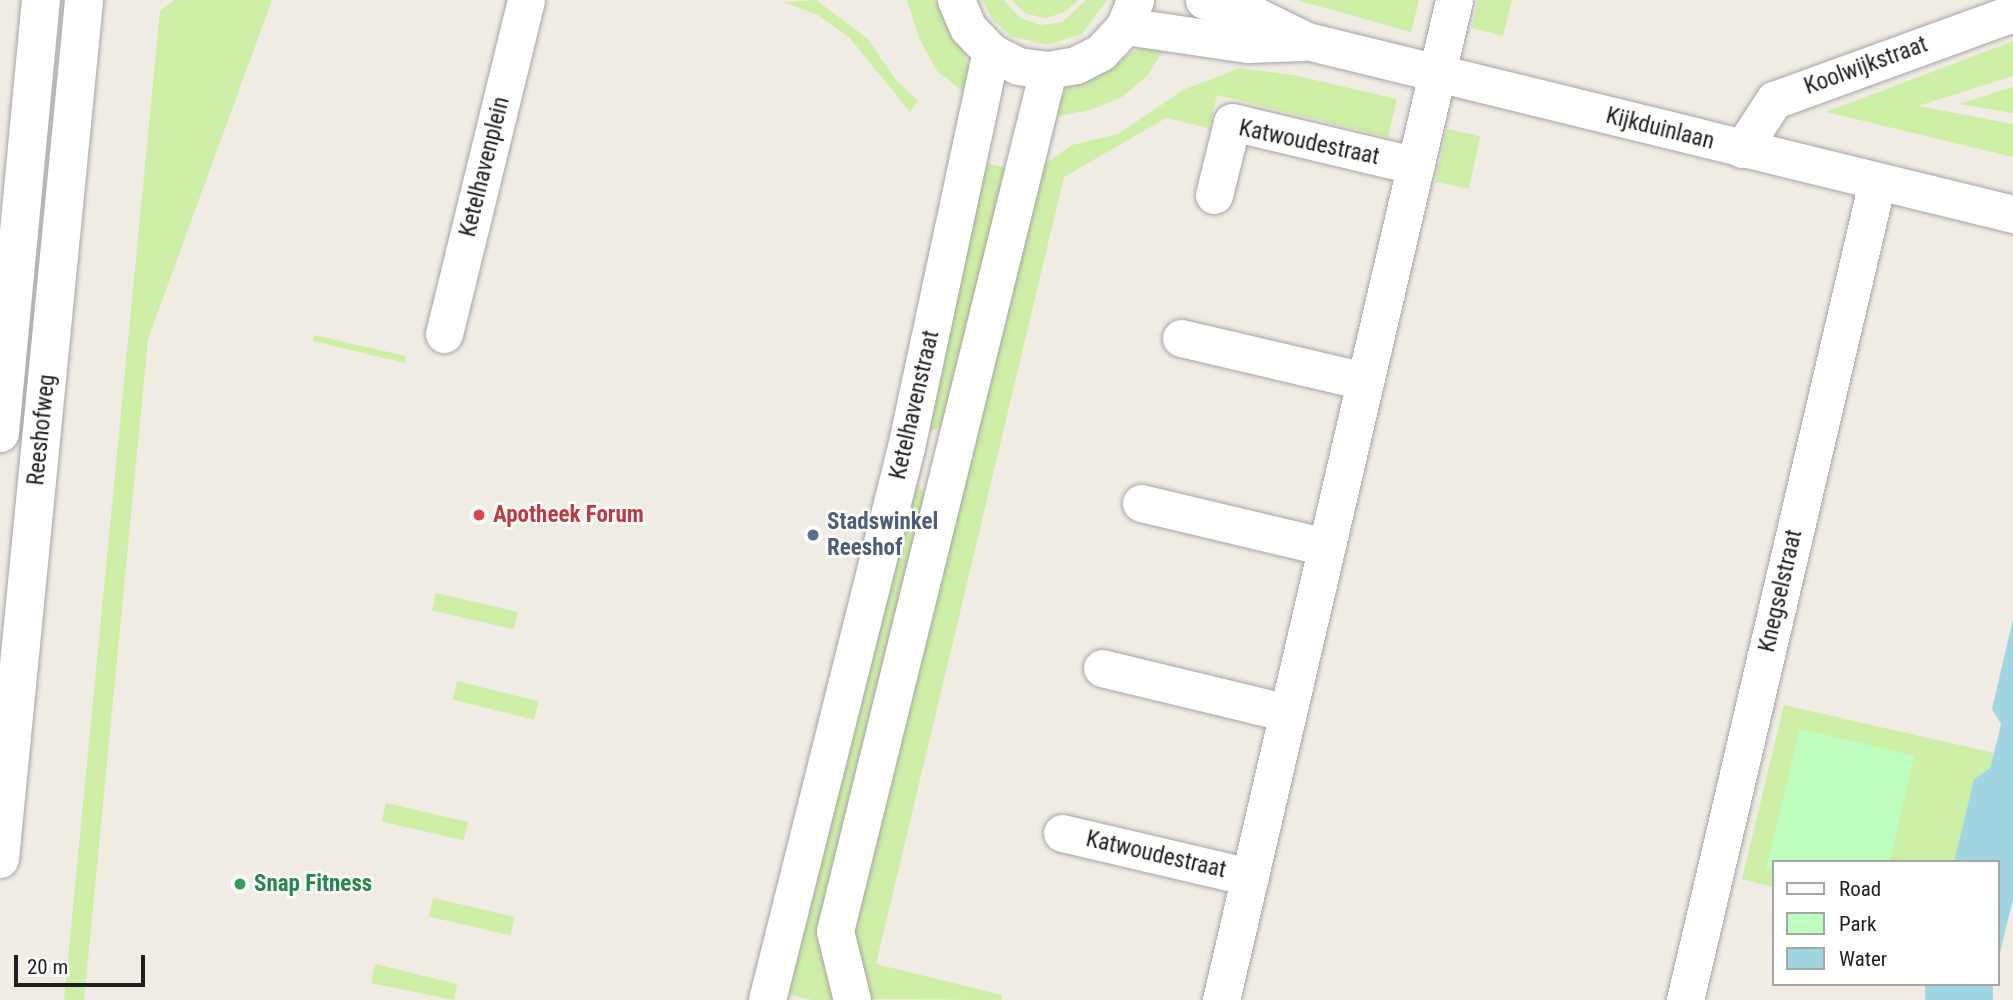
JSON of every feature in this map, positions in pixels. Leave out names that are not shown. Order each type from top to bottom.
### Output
[{"type":"street","name":"Reeshofweg","points":[[0,433],[41,0]]},
{"type":"street","name":"Reeshofweg","points":[[0,859],[84,0]]},
{"type":"street","name":"Ketelhavenplein","points":[[444,334],[526,0]]},
{"type":"street","points":[[956,0],[968,28],[991,52],[1018,66],[1048,70],[1076,65],[1101,52],[1130,13]]},
{"type":"street","name":"Kijkduinlaan","points":[[1204,0],[1256,16],[1307,41],[2013,214]]},
{"type":"street","name":"Katwoudestraat","points":[[1221,1000],[1454,0]]},
{"type":"street","name":"Kijkduinlaan","points":[[1130,13],[1247,44],[1307,41]]},
{"type":"street","name":"Koolwijkstraat","points":[[1742,149],[1774,100],[2013,13]]},
{"type":"street","name":"Ketelhavenstraat","points":[[767,1000],[906,447],[991,52]]},
{"type":"street","name":"Ketelhavenstraat","points":[[852,1000],[835,931],[1048,70]]},
{"type":"street","name":"Katwoudestraat","points":[[1214,195],[1231,122],[1416,166]]},
{"type":"street","name":"Knegselstraat","points":[[1685,1000],[1877,181]]},
{"type":"street","points":[[1181,338],[1365,381]]},
{"type":"street","points":[[1141,503],[1326,547]]},
{"type":"street","points":[[1102,668],[1288,713]]},
{"type":"street","name":"Katwoudestraat","points":[[1062,833],[1250,877]]},
{"type":"green space","points":[[174,0],[272,0],[148,339],[84,1000],[64,1000],[160,11]]},
{"type":"green space","points":[[816,0],[868,39],[896,80],[918,101],[910,112],[849,37],[818,15],[783,2]]},
{"type":"green space","points":[[907,0],[935,0],[961,47],[970,71],[969,96],[937,71],[919,38]]},
{"type":"green space","points":[[982,0],[1004,0],[1020,18],[1041,25],[1062,22],[1086,0],[1107,0],[1082,34],[1047,45],[1010,36],[992,19]]},
{"type":"green space","points":[[1011,0],[1078,0],[1065,12],[1046,18],[1027,14]]},
{"type":"green space","points":[[1296,0],[1419,0],[1411,32]]},
{"type":"green space","points":[[1478,0],[1512,0],[1503,36],[1472,28]]},
{"type":"green space","points":[[2013,41],[2013,76],[1918,106],[2013,124],[2013,157],[1826,112]]},
{"type":"green space","points":[[1167,45],[1147,76],[1122,97],[1090,110],[1049,118],[1065,90],[1142,47]]},
{"type":"green space","points":[[1240,68],[1293,75],[1397,99],[1388,137],[1217,95],[1209,128],[1166,118],[1064,177],[876,964],[1002,995],[1001,1000],[867,999],[851,934],[1037,160],[1046,163],[1072,145],[1118,134],[1185,89]]},
{"type":"green space","points":[[2013,87],[2013,113],[1959,104]]},
{"type":"green space","points":[[1447,129],[1480,136],[1469,189],[1436,182]]},
{"type":"green space","points":[[981,162],[1007,168],[943,425],[934,430],[925,428]]},
{"type":"green space","points":[[314,335],[406,356],[405,363],[313,341]]},
{"type":"green space","points":[[914,484],[925,494],[822,954],[833,1000],[812,1000],[783,993]]},
{"type":"green space","points":[[436,593],[518,612],[514,629],[432,611]]},
{"type":"green space","points":[[457,681],[539,701],[534,720],[452,699]]},
{"type":"green space","points":[[1784,705],[1994,753],[1990,768],[1974,780],[1954,860],[1889,860],[1914,756],[1800,729],[1767,869],[1772,870],[1772,887],[1742,879]]},
{"type":"green space","points":[[1800,729],[1914,756],[1889,860],[1772,860],[1772,870],[1766,869]]},
{"type":"green space","points":[[386,803],[468,822],[464,840],[382,822]]},
{"type":"green space","points":[[433,898],[515,917],[511,935],[429,917]]},
{"type":"green space","points":[[375,964],[457,984],[454,1000],[371,983]]},
{"type":"water","points":[[2013,619],[2013,899],[1999,957],[1999,860],[1954,860],[1974,779],[1990,768],[1998,737],[2001,724],[1992,709]]},
{"type":"water","points":[[1925,986],[1993,986],[1993,1000],[1925,1000]]},
{"type":"place","name":"Apotheek Forum","points":[[479,515]]},
{"type":"place","name":"Stadswinkel Reeshof","points":[[813,535]]},
{"type":"place","name":"Snap Fitness","points":[[240,884]]}]
